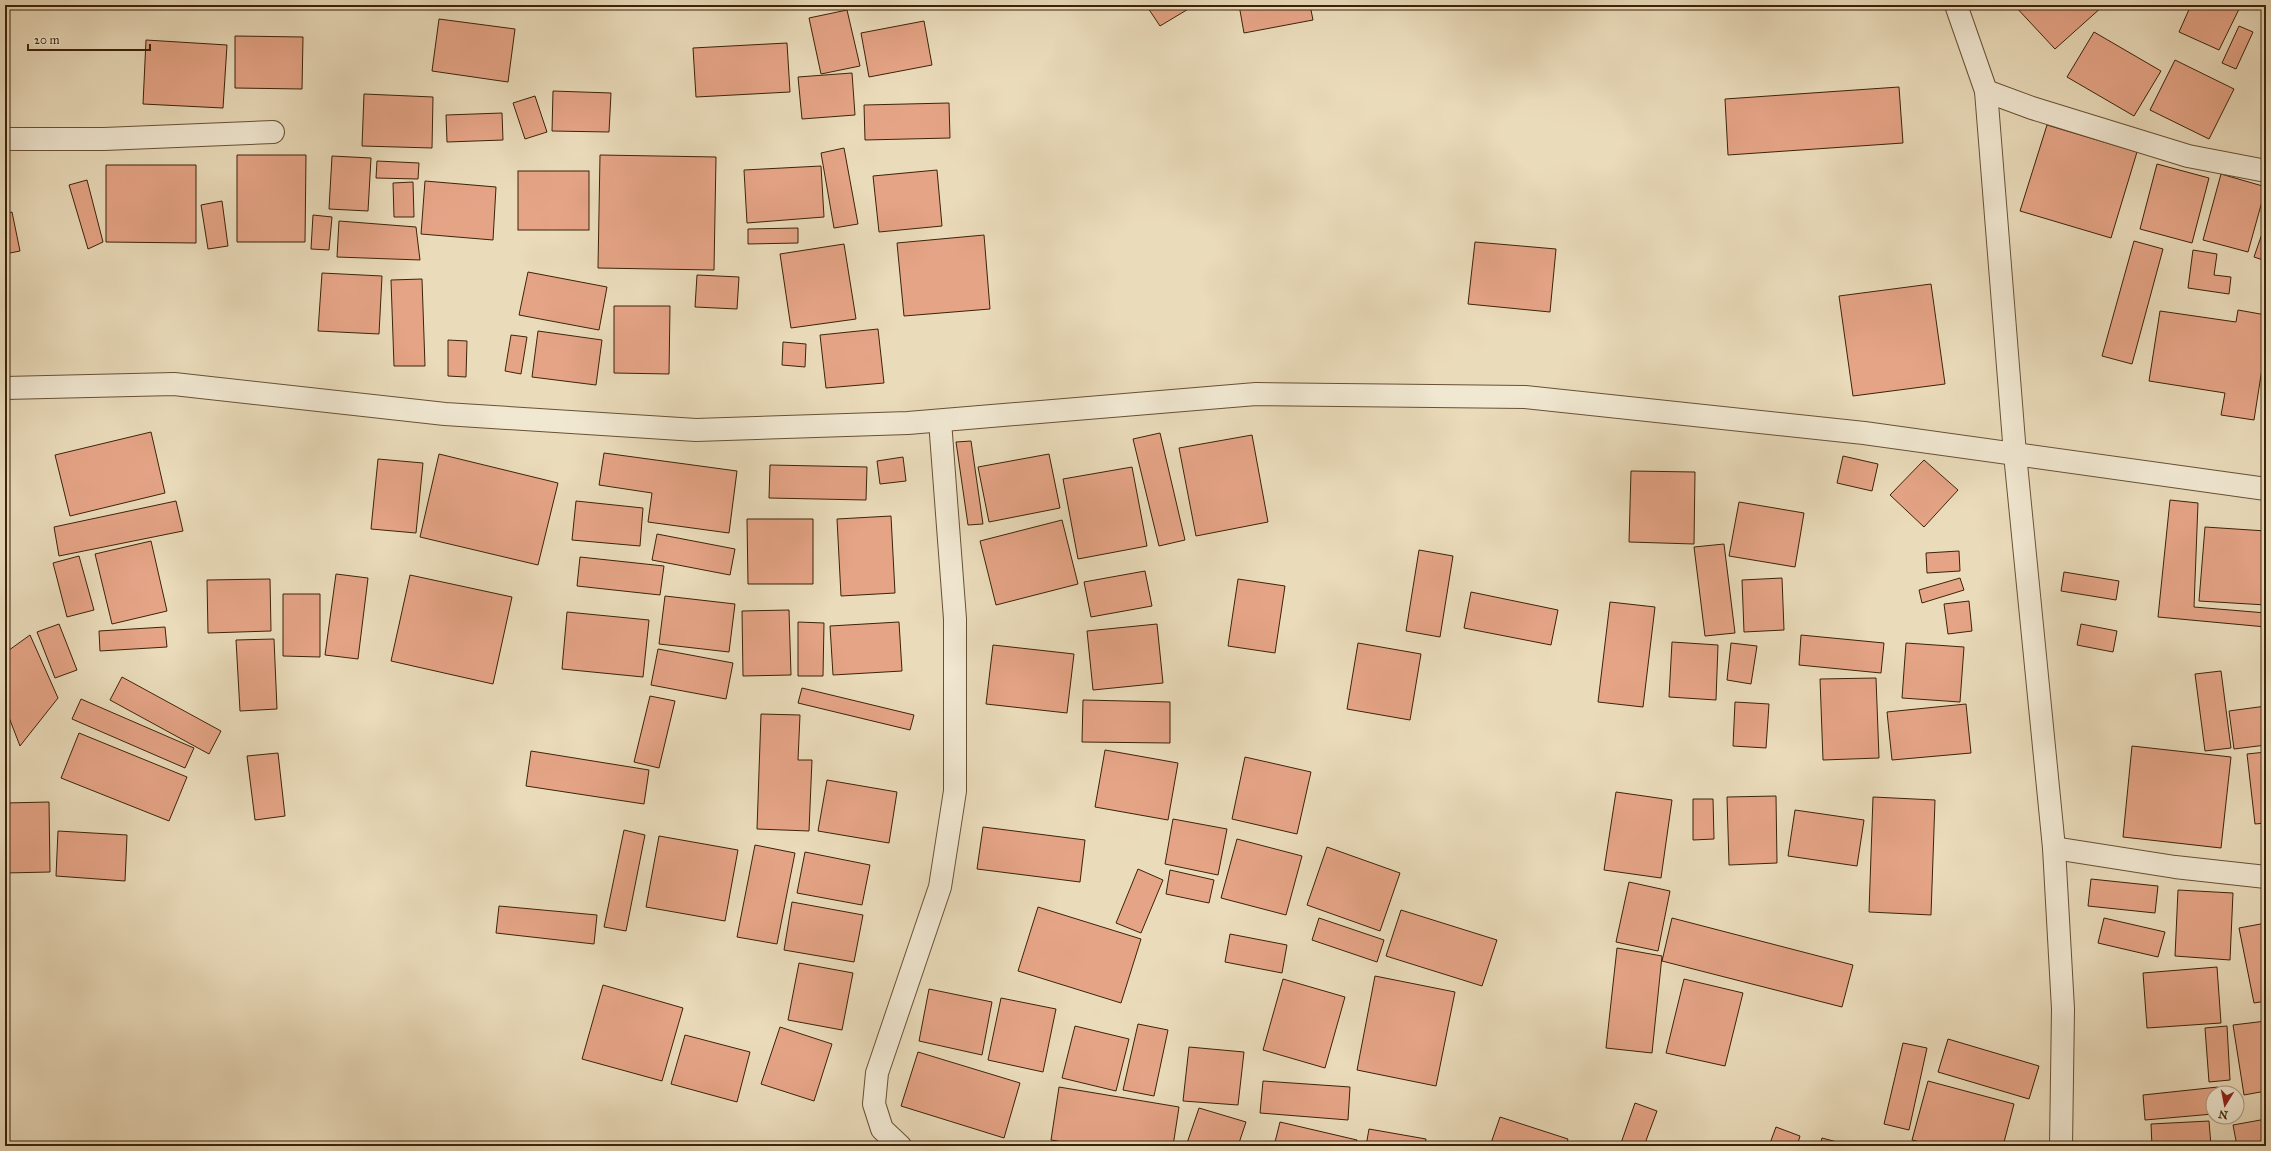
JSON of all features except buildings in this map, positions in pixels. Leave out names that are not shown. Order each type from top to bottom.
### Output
[{"type":"street","points":[[1956,5],[1986,91],[2015,454],[2054,848],[2063,1009],[2061,1146]]},
{"type":"street","points":[[1986,91],[2032,108],[2188,156],[2266,171]]},
{"type":"street","points":[[5,139],[104,139],[273,132]]},
{"type":"street","points":[[5,388],[174,384],[445,414],[696,430],[940,420],[1256,394],[1525,397],[1864,433],[2266,488]]},
{"type":"street","points":[[900,1146],[882,1129],[874,1104],[877,1073],[940,887],[955,791],[955,619],[940,420]]},
{"type":"street","points":[[2054,848],[2175,867],[2266,877]]}]
